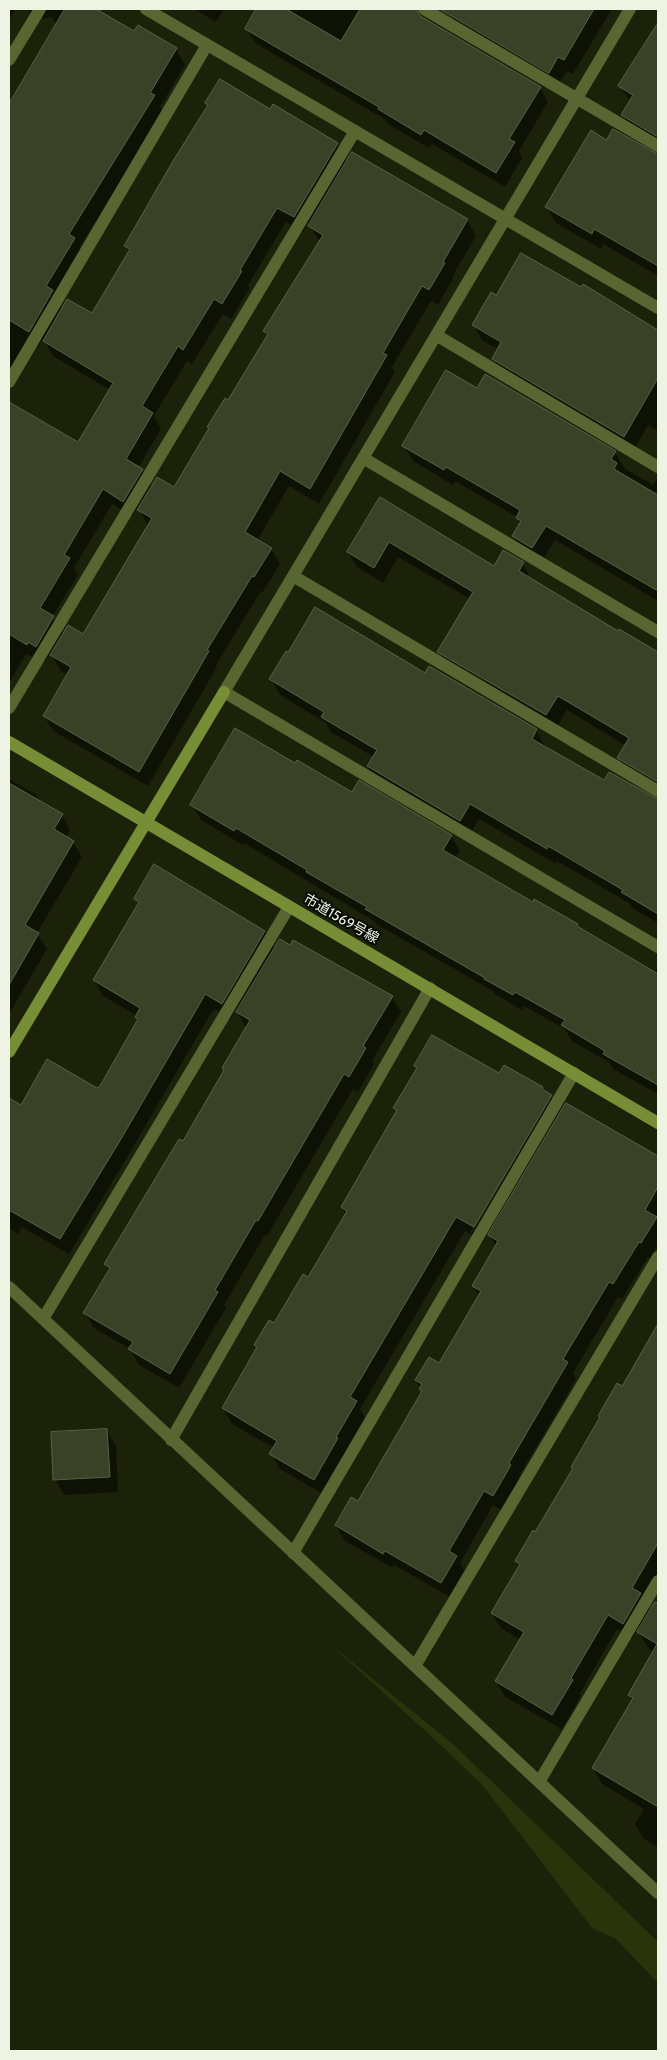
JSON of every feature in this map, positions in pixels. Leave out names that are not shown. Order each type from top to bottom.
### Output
[{"type":"street","points":[[9,60],[40,9]]},
{"type":"street","points":[[146,9],[658,308]]},
{"type":"street","points":[[424,9],[658,146]]},
{"type":"street","points":[[9,1052],[630,9]]},
{"type":"street","points":[[9,382],[208,45]]},
{"type":"street","points":[[9,708],[355,131]]},
{"type":"street","points":[[436,335],[658,468]]},
{"type":"street","points":[[363,458],[658,632]]},
{"type":"street","points":[[293,576],[658,791]]},
{"type":"street","points":[[224,692],[658,947]]},
{"type":"street","name":"市道1569号線","points":[[9,742],[658,1123]]},
{"type":"street","points":[[43,1319],[289,907]]},
{"type":"street","points":[[172,1440],[430,988]]},
{"type":"street","points":[[293,1553],[574,1073]]},
{"type":"street","points":[[415,1666],[658,1257]]},
{"type":"street","points":[[9,1287],[658,1893]]},
{"type":"street","points":[[539,1782],[658,1581]]},
{"type":"green space","points":[[330,1644],[455,1746],[658,1942],[658,1983],[616,1939],[592,1928],[484,1787]]},
{"type":"building","points":[[65,9],[96,9],[134,31],[138,25],[177,48],[150,93],[155,95],[69,234],[75,238],[46,286],[53,290],[29,332],[9,320],[9,104]]},
{"type":"building","points":[[256,9],[286,9],[341,41],[360,9],[416,9],[420,16],[541,87],[509,139],[515,142],[496,173],[424,130],[421,135],[378,109],[379,107],[245,29]]},
{"type":"building","points":[[440,9],[594,9],[564,60],[558,57],[549,73]]},
{"type":"building","points":[[658,23],[658,137],[621,115],[633,95],[618,86]]},
{"type":"building","points":[[220,79],[270,109],[273,104],[338,143],[294,217],[277,208],[222,304],[214,299],[183,350],[178,346],[142,406],[153,413],[126,459],[143,469],[123,502],[103,489],[64,555],[70,558],[40,608],[54,616],[36,647],[28,642],[27,645],[9,634],[9,402],[78,442],[113,383],[43,341],[67,299],[92,313],[130,249],[124,246],[208,105],[205,103]]},
{"type":"building","points":[[613,129],[658,154],[658,266],[594,229],[592,234],[545,207],[591,130],[606,140]]},
{"type":"building","points":[[352,152],[468,219],[429,290],[422,286],[383,353],[387,355],[310,489],[280,471],[245,532],[272,548],[254,577],[252,576],[207,650],[209,651],[139,772],[43,716],[71,667],[50,655],[68,625],[83,634],[152,518],[137,510],[157,477],[174,487],[209,428],[207,427],[225,398],[228,400],[268,334],[263,331],[323,235],[308,226]]},
{"type":"building","points":[[521,253],[581,287],[583,284],[658,330],[658,378],[624,437],[492,359],[501,342],[472,325],[491,292],[496,295]]},
{"type":"building","points":[[446,370],[477,388],[485,374],[616,451],[611,459],[617,463],[614,469],[658,495],[658,591],[546,526],[532,548],[512,536],[521,521],[516,518],[520,510],[446,467],[444,470],[402,446]]},
{"type":"building","points":[[380,497],[494,566],[503,550],[524,562],[519,571],[618,631],[619,629],[658,652],[658,782],[617,758],[629,738],[558,696],[546,715],[437,652],[473,592],[389,542],[374,568],[347,552]]},
{"type":"building","points":[[315,607],[425,673],[429,666],[537,729],[532,739],[604,780],[609,772],[658,799],[658,914],[621,892],[623,890],[548,846],[547,849],[470,804],[460,821],[367,766],[377,750],[321,717],[324,712],[269,679]]},
{"type":"building","points":[[235,728],[295,763],[297,760],[352,792],[359,780],[452,835],[443,850],[533,902],[534,899],[578,924],[577,926],[658,974],[658,1085],[603,1054],[605,1051],[561,1025],[565,1020],[515,992],[513,995],[484,979],[365,909],[367,907],[306,872],[307,870],[236,828],[234,831],[190,805]]},
{"type":"building","points":[[9,783],[63,814],[54,829],[74,841],[25,925],[39,933],[9,985]]},
{"type":"building","points":[[154,864],[265,931],[222,1004],[205,994],[121,1139],[60,1239],[9,1210],[9,1098],[21,1105],[47,1059],[97,1088],[100,1086],[138,1019],[135,1017],[140,1008],[93,980],[139,902],[134,899]]},
{"type":"building","points":[[280,939],[290,945],[293,940],[393,996],[363,1046],[366,1048],[349,1077],[344,1074],[258,1221],[256,1220],[215,1290],[218,1292],[170,1374],[128,1349],[133,1342],[83,1313],[110,1268],[104,1264],[179,1139],[183,1141],[224,1070],[222,1068],[250,1020],[236,1012]]},
{"type":"building","points":[[432,1035],[499,1073],[504,1065],[543,1087],[542,1089],[552,1095],[474,1227],[456,1217],[350,1397],[357,1401],[314,1480],[269,1454],[277,1441],[222,1408],[257,1347],[254,1345],[269,1320],[274,1323],[303,1274],[308,1277],[347,1211],[341,1207],[397,1110],[393,1108],[417,1068],[414,1066]]},
{"type":"building","points":[[566,1103],[658,1156],[658,1187],[645,1210],[657,1217],[613,1284],[609,1282],[563,1359],[568,1362],[509,1463],[511,1465],[493,1496],[484,1491],[449,1551],[457,1556],[441,1583],[385,1551],[383,1554],[335,1525],[351,1497],[358,1501],[422,1391],[419,1389],[422,1384],[415,1380],[429,1357],[439,1363],[481,1291],[472,1286],[498,1241],[488,1235]]},
{"type":"building","points":[[658,1324],[658,1543],[632,1588],[641,1593],[623,1624],[608,1615],[571,1678],[573,1680],[552,1715],[495,1681],[524,1632],[491,1613],[520,1564],[515,1561],[533,1530],[535,1532],[573,1468],[571,1467],[617,1383],[622,1386]]},
{"type":"building","points":[[107,1429],[110,1477],[53,1480],[51,1432]]},
{"type":"building","points":[[655,1602],[658,1603],[658,1807],[592,1768],[633,1698],[628,1695],[657,1644],[637,1632]]}]
